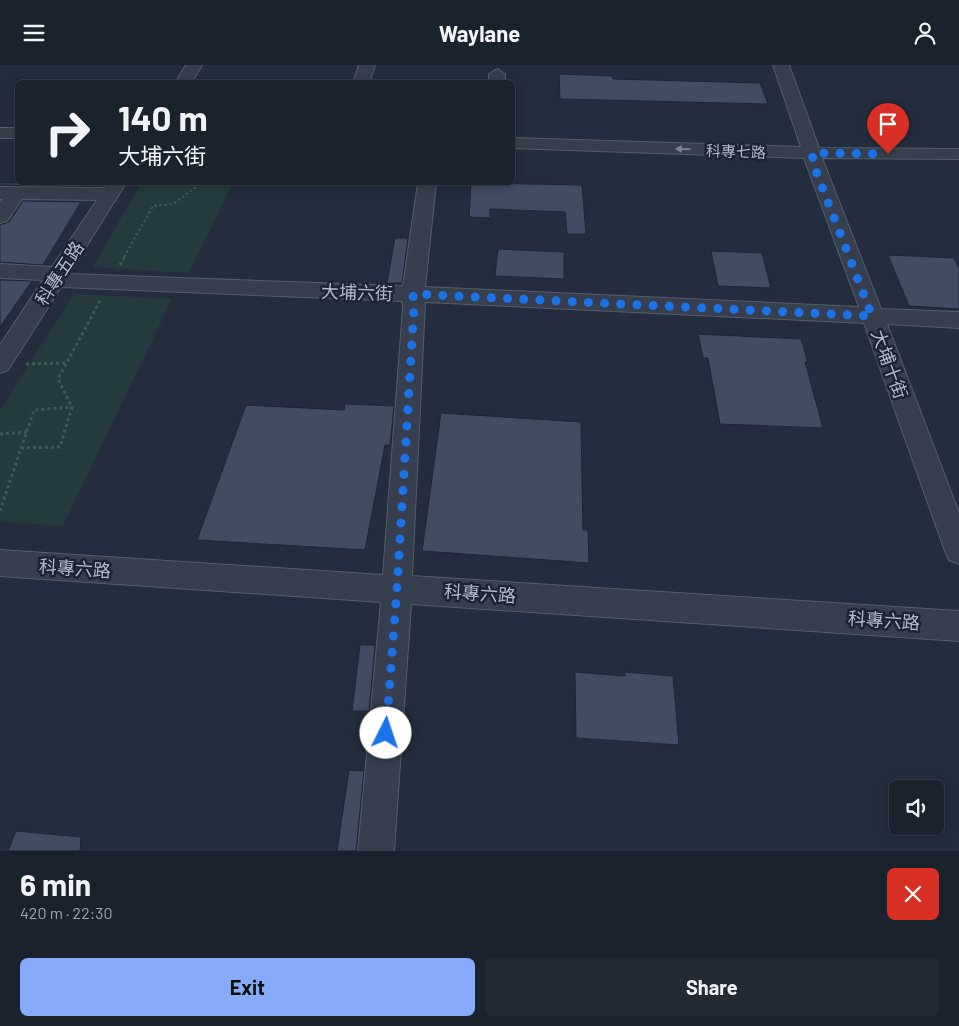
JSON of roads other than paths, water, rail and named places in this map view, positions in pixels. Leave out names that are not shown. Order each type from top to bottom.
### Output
[{"type":"street","points":[[185,80],[194,65]]},
{"type":"street","points":[[362,80],[367,65]]},
{"type":"street","name":"大埔十街","points":[[781,65],[813,160],[959,551]]},
{"type":"street","points":[[0,133],[15,133]]},
{"type":"street","name":"科專七路","points":[[515,143],[959,169]]},
{"type":"street","points":[[0,147],[15,147]]},
{"type":"street","name":"科專七路","points":[[515,157],[813,160],[959,154]]},
{"type":"street","points":[[376,851],[397,588],[414,308],[413,294],[427,185]]},
{"type":"street","points":[[0,217],[8,193],[113,188]]},
{"type":"street","name":"科專五路","points":[[7,355],[113,188]]},
{"type":"street","points":[[0,271],[56,277]]},
{"type":"street","name":"大埔六街","points":[[56,277],[959,320]]},
{"type":"street","name":"科專六路","points":[[0,563],[959,626]]}]
